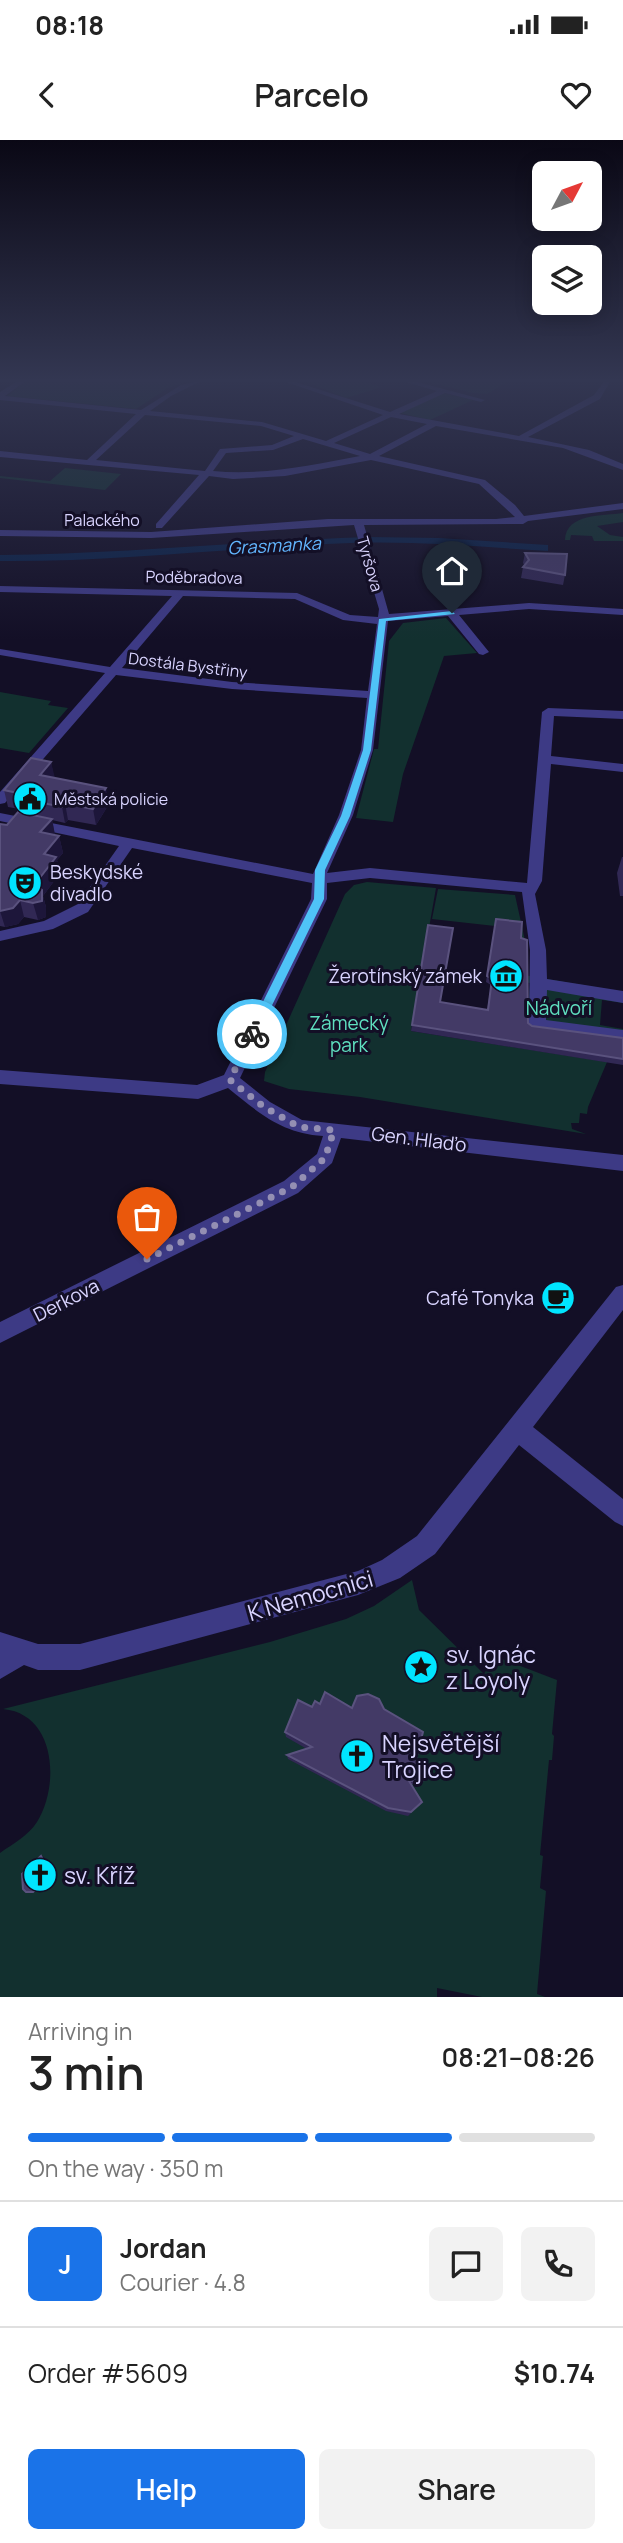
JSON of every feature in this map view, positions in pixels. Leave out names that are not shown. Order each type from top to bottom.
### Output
[{"type":"street","points":[[124,467],[205,475],[285,473],[319,467]]},
{"type":"street","points":[[159,526],[211,467]]},
{"type":"street","points":[[414,467],[482,482],[523,521]]},
{"type":"street","name":"Palackého","points":[[6,533],[151,536],[358,521],[523,521],[623,506]]},
{"type":"street","name":"Tyršova","points":[[230,1080],[319,899],[323,862],[346,816],[367,750],[384,608],[358,521]]},
{"type":"street","points":[[0,544],[6,533]]},
{"type":"street","name":"Poděbradova","points":[[0,589],[297,596],[347,618],[373,622],[529,606],[623,612]]},
{"type":"street","points":[[0,800],[177,598],[178,593]]},
{"type":"street","points":[[452,613],[483,653]]},
{"type":"street","name":"Dostála Bystřiny","points":[[0,652],[194,683],[262,690],[373,695]]},
{"type":"street","points":[[623,715],[548,712],[535,881],[528,894],[538,950],[537,1025],[623,1036]]},
{"type":"street","points":[[545,759],[623,768]]},
{"type":"street","points":[[0,817],[320,880],[370,873],[531,888]]},
{"type":"street","points":[[0,936],[48,926],[83,908],[128,843]]},
{"type":"street","points":[[538,984],[623,996]]},
{"type":"street","points":[[0,1077],[198,1092],[230,1080]]},
{"type":"street","name":"Gen. Hlaďo","points":[[230,1080],[264,1107],[299,1127],[623,1163]]},
{"type":"street","name":"Derkova","points":[[0,1333],[292,1187],[325,1158],[334,1130]]},
{"type":"street","name":"K Nemocnici","points":[[6,1655],[55,1658],[100,1653],[378,1576],[403,1563],[426,1545],[623,1294]]},
{"type":"street","points":[[518,1430],[623,1514]]},
{"type":"green space","points":[[65,468],[121,474],[105,490],[0,478],[50,481]]},
{"type":"green space","points":[[623,513],[623,522],[597,526],[610,535],[623,537],[623,541],[594,541],[592,536],[571,535],[570,540],[565,540],[567,531],[579,520]]},
{"type":"green space","points":[[446,618],[477,653],[444,656],[403,774],[393,822],[356,818],[374,749],[378,749],[389,641],[403,623]]},
{"type":"green space","points":[[0,692],[51,701],[48,705],[68,708],[29,753],[0,748]]},
{"type":"green space","name":"Zámecký park","points":[[367,882],[436,888],[411,1031],[607,1062],[587,1114],[580,1113],[579,1123],[571,1123],[572,1129],[586,1134],[360,1097],[289,1089],[264,1081],[265,1072],[345,894],[354,885]]},
{"type":"green space","points":[[438,889],[515,895],[526,945],[495,926],[432,919]]},
{"type":"green space","name":"Nádvoří","points":[[524,975],[623,992],[623,1003],[602,1000],[600,1025],[623,1029],[623,1044],[527,1029],[530,983],[524,982]]},
{"type":"green space","points":[[412,1580],[419,1610],[484,1674],[494,1656],[557,1680],[552,1760],[549,1760],[540,1855],[543,1856],[540,1888],[546,1891],[537,1994],[545,1997],[482,1997],[437,1988],[437,1997],[0,1997],[0,1853],[25,1835],[37,1822],[49,1789],[50,1771],[43,1737],[34,1724],[21,1714],[3,1709],[270,1642],[346,1619],[374,1606]]},
{"type":"water","name":"Grasmanka","points":[[369,537],[439,538],[548,545],[548,551],[351,543],[88,559],[0,561],[0,555]]},
{"type":"building","points":[[525,553],[567,554],[565,575],[523,567],[529,560]]},
{"type":"building","points":[[31,758],[51,762],[40,775],[106,788],[93,809],[65,803],[62,807],[28,800],[32,796],[4,790]]},
{"type":"building","name":"Beskydské divadlo","points":[[18,812],[52,819],[40,832],[59,836],[44,854],[56,857],[35,884],[42,890],[42,901],[33,903],[20,900],[13,908],[0,911],[0,824],[7,825]]},
{"type":"building","name":"Žerotínský zámek","points":[[496,919],[522,922],[521,938],[527,940],[528,1023],[532,1026],[623,1038],[623,1059],[412,1025],[428,925],[453,928],[440,1002],[488,1010],[492,979],[487,976]]},
{"type":"building","name":"Nejsvětější Trojice","points":[[325,1692],[352,1708],[357,1696],[368,1694],[379,1699],[384,1709],[423,1732],[416,1759],[424,1780],[409,1781],[422,1802],[411,1812],[388,1808],[287,1755],[312,1747],[285,1732],[298,1700],[312,1707],[315,1701],[320,1704]]},
{"type":"building","name":"sv. Kříž","points":[[41,1856],[51,1875],[33,1892],[26,1892],[23,1889],[22,1874]]},
{"type":"way so far","points":[[147,1259],[292,1187],[325,1158],[334,1130],[299,1127],[264,1107],[230,1080],[252,1034]]},
{"type":"place","name":"Městská policie","points":[[30,799]]},
{"type":"place","name":"Beskydské divadlo","points":[[25,883]]},
{"type":"place","name":"Žerotínský zámek","points":[[506,976]]},
{"type":"place","name":"Café Tonyka","points":[[558,1298]]},
{"type":"place","name":"sv. Ignác z Loyoly","points":[[421,1667]]},
{"type":"place","name":"Nejsvětější Trojice","points":[[357,1756]]},
{"type":"place","name":"sv. Kříž","points":[[40,1875]]},
{"type":"route","points":[[252,1034],[319,899],[320,870],[346,816],[367,750],[383,619],[452,613]]}]
